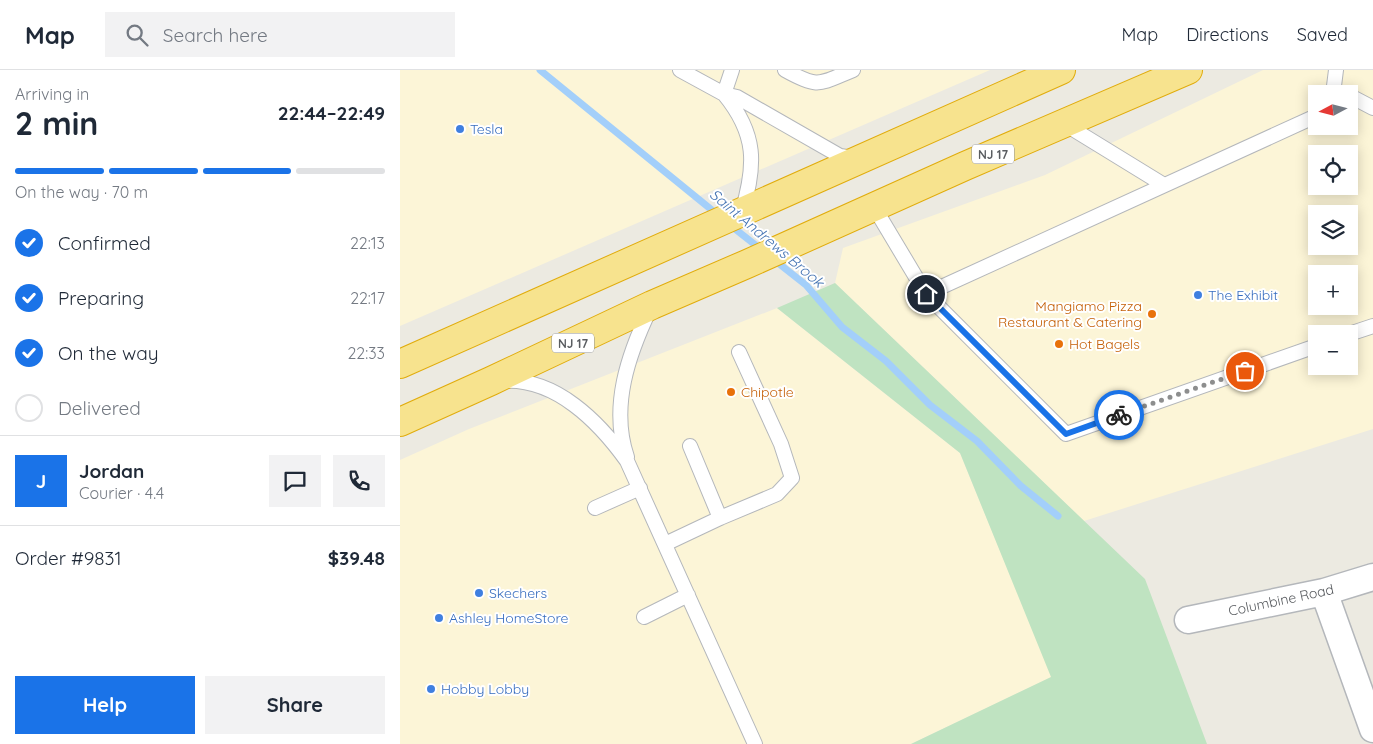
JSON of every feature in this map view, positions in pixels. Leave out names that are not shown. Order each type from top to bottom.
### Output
[{"type":"highway","name":"NJ 17","points":[[400,422],[652,305],[1063,123],[1188,70]]},
{"type":"highway","points":[[400,364],[1058,71]]},
{"type":"street","name":"Columbine Road","points":[[1188,620],[1324,592],[1373,577]]},
{"type":"street","points":[[1324,592],[1373,729]]},
{"type":"lane","points":[[680,70],[724,94],[737,97],[840,156],[861,158]]},
{"type":"lane","points":[[724,94],[732,70]]},
{"type":"lane","points":[[785,70],[804,80],[817,84],[853,70]]},
{"type":"lane","points":[[1334,85],[1336,70]]},
{"type":"lane","points":[[724,94],[740,116],[750,146],[752,163],[748,210]]},
{"type":"lane","points":[[1358,100],[1373,108]]},
{"type":"lane","points":[[926,294],[1308,120]]},
{"type":"lane","points":[[1063,123],[1164,185]]},
{"type":"lane","points":[[874,207],[926,294],[1066,434],[1308,349]]},
{"type":"lane","points":[[632,472],[623,438],[621,396],[626,369],[636,339],[652,305]]},
{"type":"lane","points":[[1358,331],[1373,326]]},
{"type":"lane","points":[[665,544],[777,494],[792,478],[781,444],[739,352]]},
{"type":"lane","points":[[491,381],[517,380],[544,388],[567,400],[604,432],[627,461],[755,744]]},
{"type":"lane","points":[[690,446],[720,518]]},
{"type":"lane","points":[[595,508],[640,488]]},
{"type":"lane","points":[[644,617],[688,595]]},
{"type":"shaded area","points":[[400,70],[990,70],[400,326]]},
{"type":"shaded area","points":[[1263,70],[1373,70],[1373,429],[1084,521],[835,283],[843,248],[1045,175]]},
{"type":"shaded area","points":[[777,308],[960,453],[1052,677],[911,744],[400,744],[400,460],[469,429]]},
{"type":"green space","points":[[835,283],[1145,579],[1207,744],[911,744],[1051,677],[960,453],[777,308]]},
{"type":"waterway","name":"Saint Andrews Brook","points":[[540,70],[718,215]]},
{"type":"waterway","name":"Saint Andrews Brook","points":[[730,225],[763,251]]},
{"type":"waterway","name":"Saint Andrews Brook","points":[[773,259],[806,285],[842,327],[886,361],[930,405],[977,441],[1021,486],[1058,516]]},
{"type":"way so far","points":[[1119,415],[1245,371]]},
{"type":"place","name":"Tesla","points":[[460,129]]},
{"type":"place","name":"The Exhibit","points":[[1198,295]]},
{"type":"place","name":"Mangiamo Pizza Restaurant & Catering","points":[[1152,314]]},
{"type":"place","name":"Hot Bagels","points":[[1059,344]]},
{"type":"place","name":"Chipotle","points":[[731,392]]},
{"type":"place","name":"Skechers","points":[[479,593]]},
{"type":"place","name":"Ashley HomeStore","points":[[439,618]]},
{"type":"place","name":"Hobby Lobby","points":[[431,689]]},
{"type":"route","points":[[926,294],[1066,434],[1119,415]]}]
